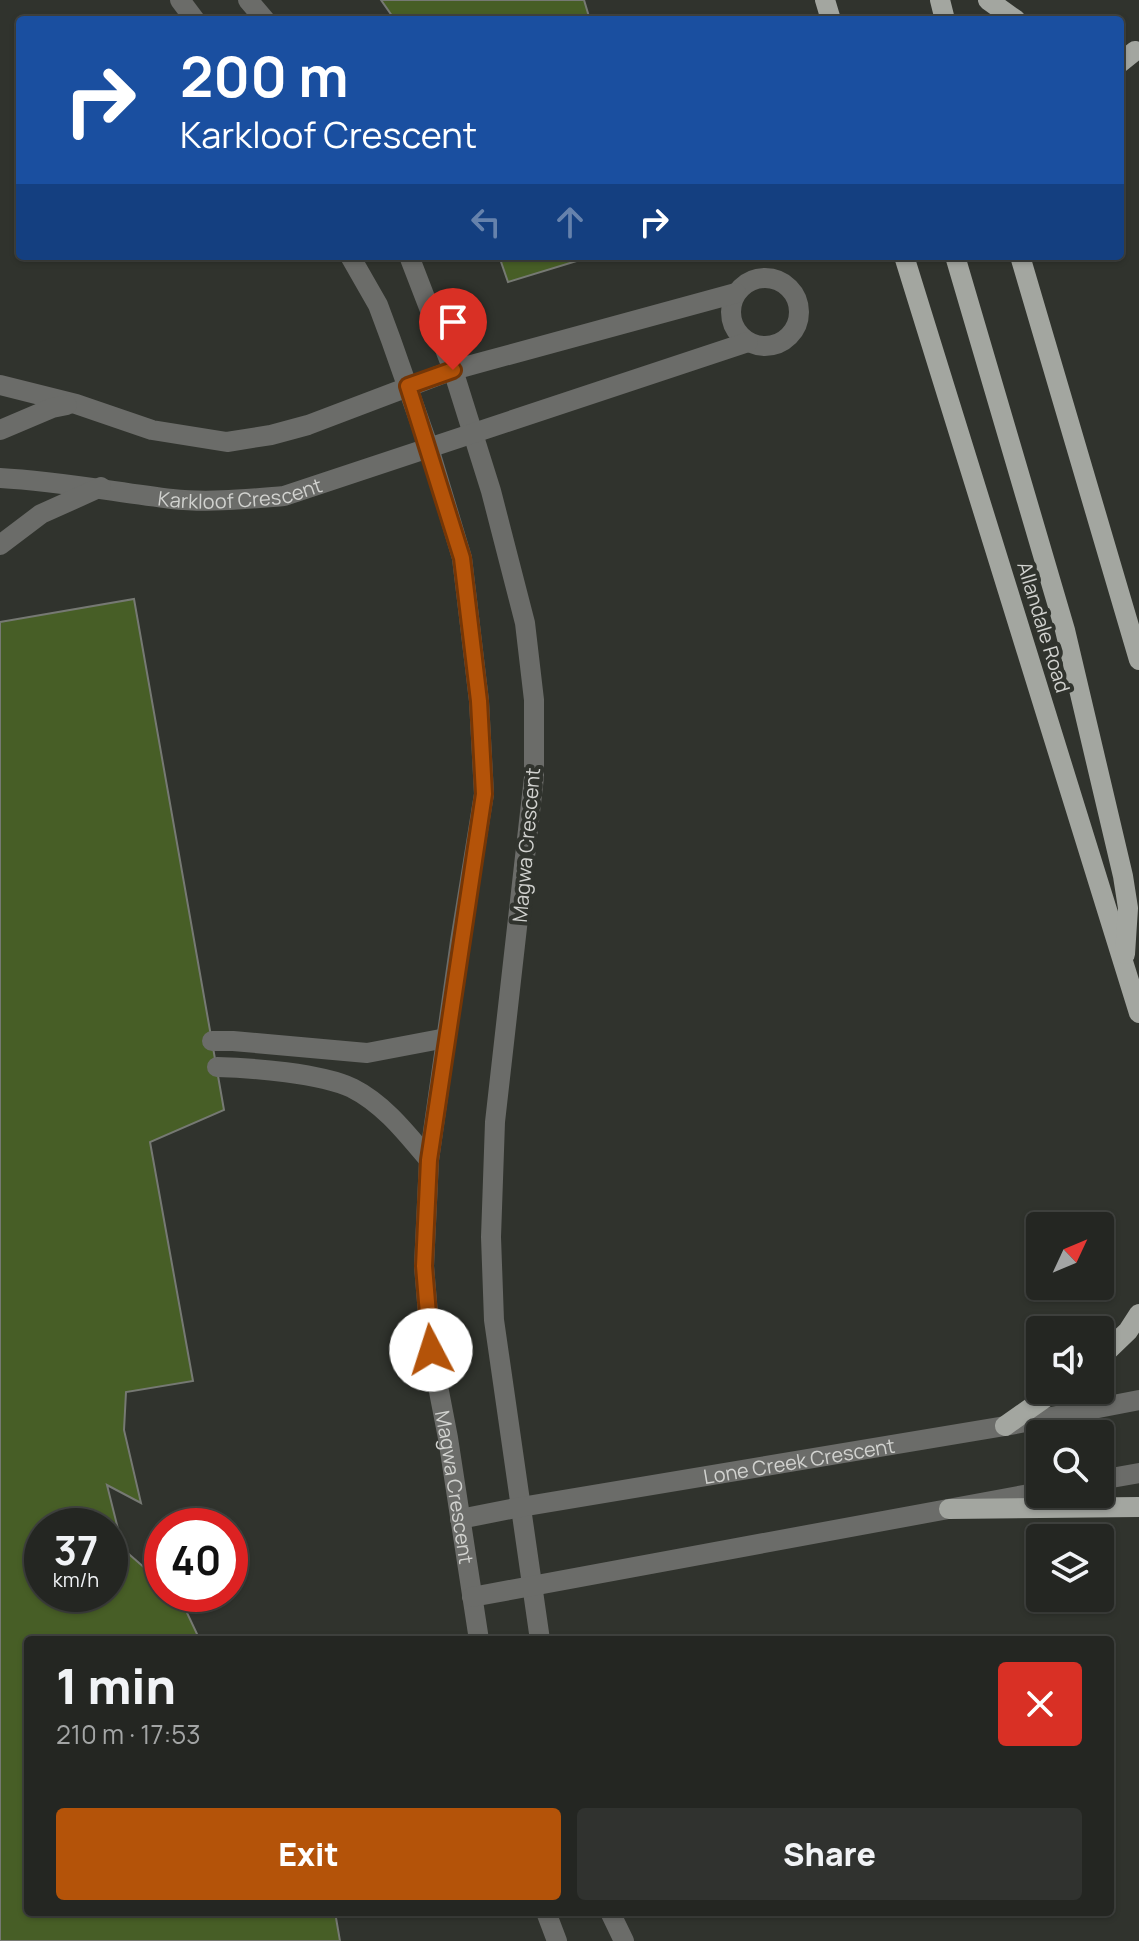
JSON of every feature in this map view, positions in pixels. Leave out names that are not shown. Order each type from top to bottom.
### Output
[{"type":"main road","points":[[988,0],[1010,16]]},
{"type":"main road","name":"Allandale Road","points":[[905,260],[1139,1013]]},
{"type":"main road","points":[[956,260],[1065,630],[1123,876],[1128,908],[1124,966]]},
{"type":"main road","points":[[1021,260],[1139,660]]},
{"type":"main road","points":[[1114,1344],[1139,1314]]},
{"type":"main road","points":[[1005,1426],[1036,1404]]},
{"type":"main road","points":[[949,1509],[1139,1507]]},
{"type":"street","points":[[248,0],[262,16]]},
{"type":"street","name":"Magwa Crescent","points":[[352,260],[378,305],[408,386],[462,558],[479,701],[484,794],[429,1160],[424,1266],[431,1350],[478,1636]]},
{"type":"street","name":"Magwa Crescent","points":[[411,260],[453,370],[491,491],[525,623],[534,700],[534,777],[495,1122],[491,1237],[494,1320],[539,1636]]},
{"type":"street","points":[[0,385],[76,404],[152,430],[227,442],[308,425],[453,370],[736,293],[753,280],[764,278],[784,285],[797,302],[797,325],[791,335],[771,346],[748,342],[733,325],[731,314],[736,293]]},
{"type":"street","name":"Karkloof Crescent","points":[[0,478],[101,487],[174,499],[226,500],[284,496],[748,342]]},
{"type":"street","points":[[0,430],[52,408],[76,404]]},
{"type":"street","points":[[0,545],[41,514],[101,487]]},
{"type":"street","points":[[212,1041],[367,1053],[446,1038]]},
{"type":"street","points":[[217,1067],[317,1077],[351,1088],[378,1106],[429,1160]]},
{"type":"street","name":"Lone Creek Crescent","points":[[460,1519],[1005,1426],[1139,1400]]},
{"type":"street","points":[[1114,1477],[1139,1473]]},
{"type":"street","points":[[472,1597],[1026,1495]]},
{"type":"street","points":[[548,1916],[557,1941]]},
{"type":"street","points":[[612,1916],[624,1941]]},
{"type":"building","points":[[381,0],[584,0],[589,16],[392,16]]},
{"type":"building","points":[[500,260],[580,260],[508,282]]},
{"type":"building","points":[[134,599],[224,1110],[150,1142],[193,1381],[126,1392],[124,1430],[141,1503],[107,1485],[113,1508],[24,1508],[24,1612],[128,1612],[128,1553],[144,1567],[144,1612],[187,1612],[198,1636],[24,1636],[24,1916],[336,1916],[340,1941],[0,1941],[0,622]]},
{"type":"route","points":[[431,1350],[424,1266],[429,1160],[484,794],[479,701],[462,558],[408,386],[453,370]]}]
